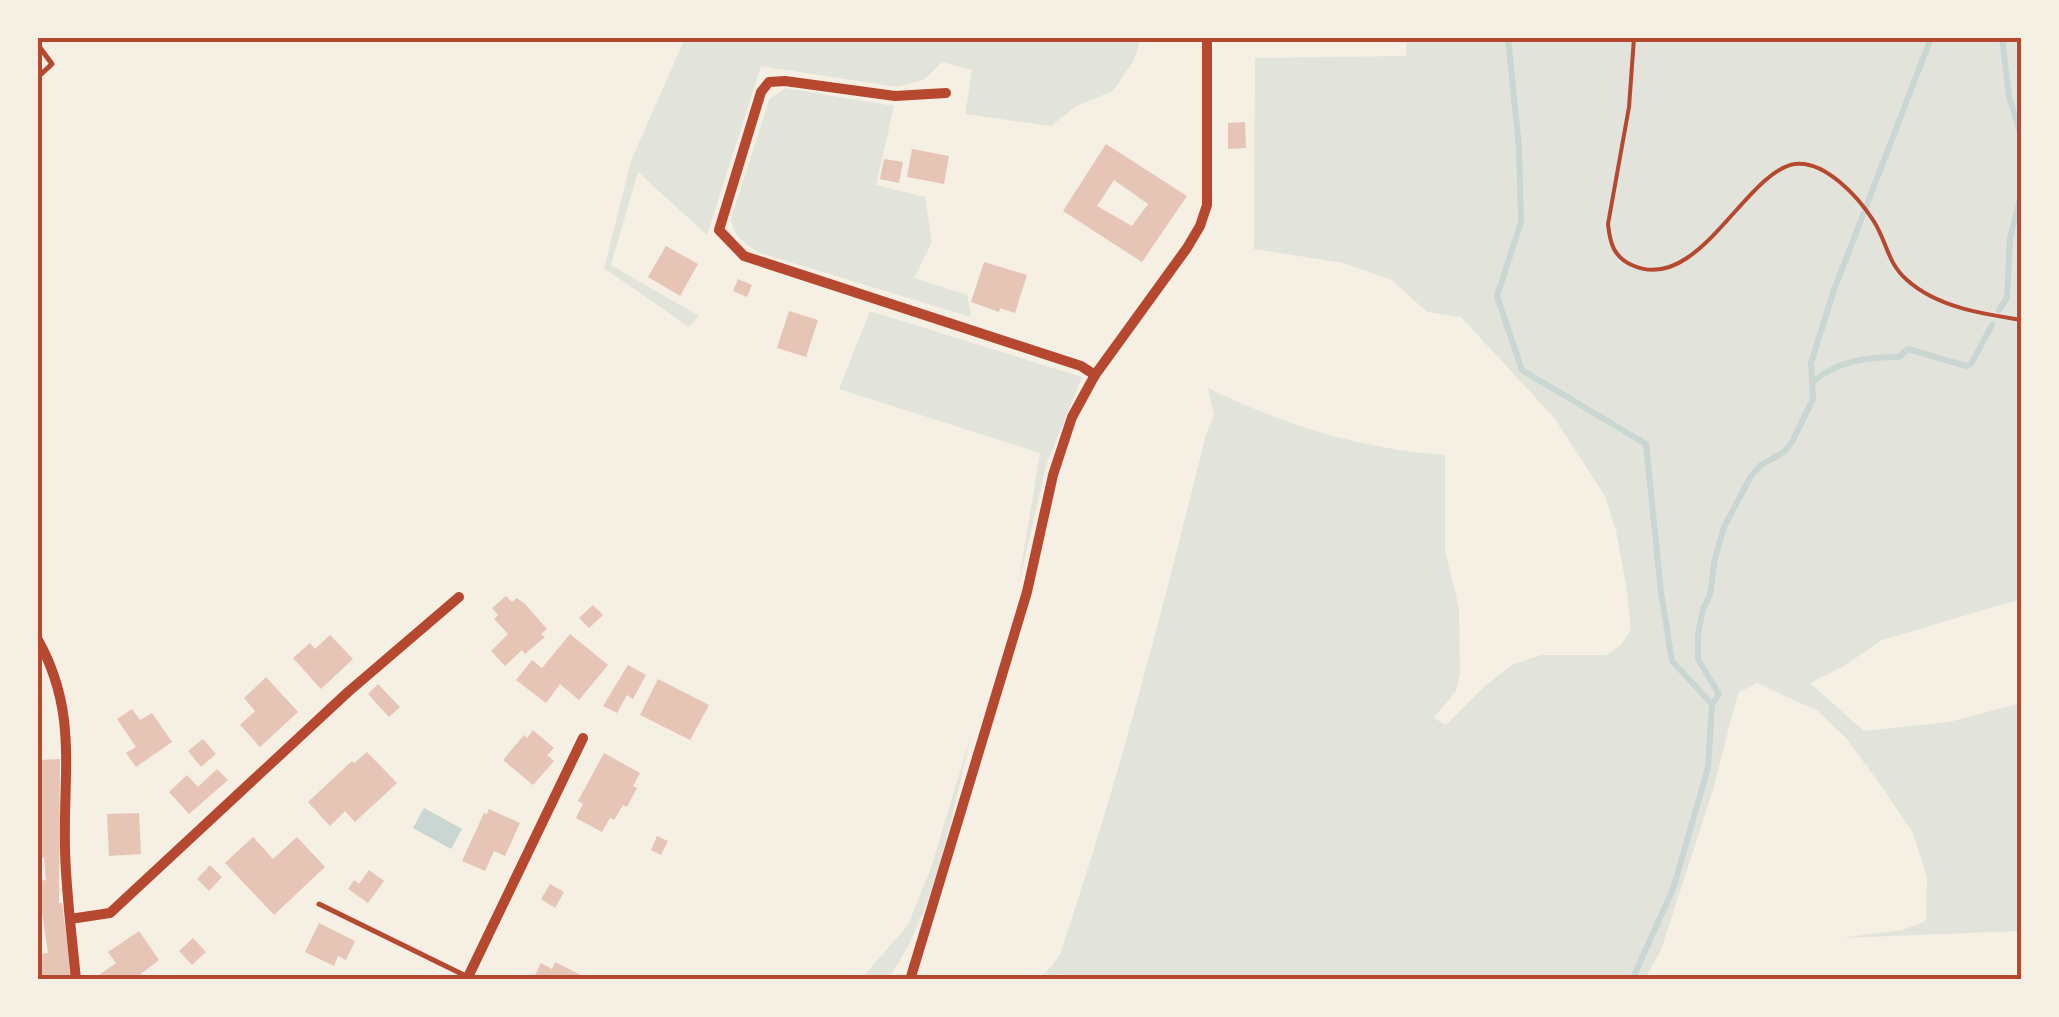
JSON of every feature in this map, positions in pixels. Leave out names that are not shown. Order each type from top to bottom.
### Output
[{"type":"street","points":[[910,980],[1028,592],[1062,445],[1072,418],[1095,376],[1158,292],[1204,216],[1209,186],[1207,38]]},
{"type":"street","points":[[946,93],[895,96],[769,82],[761,92],[720,230],[744,256],[1081,366],[1095,376]]},
{"type":"street","points":[[70,920],[110,913],[348,692],[459,597]]},
{"type":"street","points":[[38,640],[58,681],[66,719],[65,851],[76,980]]},
{"type":"street","points":[[470,978],[583,738]]},
{"type":"lane","points":[[38,45],[52,64],[38,77]]},
{"type":"lane","points":[[319,904],[470,978]]},
{"type":"path","points":[[1634,38],[1629,107],[1608,224],[1610,241],[1625,262],[1640,269],[1658,270],[1682,261],[1728,222],[1768,180],[1795,164],[1836,179],[1871,217],[1891,262],[1918,289],[1941,302],[2022,320]]},
{"type":"shaded area","points":[[685,38],[1141,38],[1134,60],[1113,91],[1076,106],[1051,126],[965,114],[972,70],[942,62],[925,79],[897,87],[761,66],[707,235],[638,172],[611,265],[699,316],[689,327],[604,268],[631,161]]},
{"type":"shaded area","points":[[1407,38],[2021,38],[2021,599],[1882,640],[1810,683],[1864,731],[1949,722],[2021,703],[2021,931],[1841,938],[1902,930],[1926,921],[1927,877],[1913,833],[1847,739],[1818,711],[1757,683],[1738,693],[1713,790],[1661,950],[1645,979],[1060,980],[1060,973],[1051,979],[1036,980],[1060,954],[1120,760],[1214,416],[1208,388],[1323,433],[1383,447],[1445,455],[1445,551],[1459,608],[1460,673],[1456,691],[1434,718],[1446,725],[1512,665],[1541,655],[1607,655],[1621,645],[1631,629],[1616,531],[1605,496],[1555,419],[1461,317],[1427,312],[1392,280],[1343,263],[1254,249],[1255,58],[1406,56]]},
{"type":"shaded area","points":[[785,88],[894,106],[876,185],[925,197],[932,242],[914,278],[967,295],[971,317],[760,253],[738,236],[731,219],[769,100]]},
{"type":"shaded area","points":[[870,311],[1082,377],[1047,463],[1018,587],[1040,453],[839,389]]},
{"type":"shaded area","points":[[973,729],[941,859],[919,922],[888,979],[861,979],[908,925],[931,868]]},
{"type":"shaded area","points":[[424,808],[462,829],[451,849],[413,828]]},
{"type":"building","points":[[1245,122],[1246,148],[1228,149],[1228,123]]},
{"type":"building","points":[[1106,144],[1187,196],[1142,262],[1063,211]],"holes":[[[1114,180],[1148,204],[1132,226],[1097,206]]]},
{"type":"building","points":[[912,149],[949,156],[944,184],[907,177]]},
{"type":"building","points":[[884,159],[903,162],[899,183],[880,179]]},
{"type":"building","points":[[666,246],[698,264],[680,296],[648,277]]},
{"type":"building","points":[[984,262],[1027,275],[1015,313],[971,302]]},
{"type":"building","points":[[738,279],[752,285],[747,297],[733,291]]},
{"type":"building","points":[[789,311],[818,320],[806,357],[777,348]]},
{"type":"building","points":[[506,596],[512,602],[517,598],[525,604],[547,629],[541,634],[545,637],[505,666],[491,651],[508,634],[494,619],[498,615],[492,608]]},
{"type":"building","points":[[593,605],[603,615],[589,628],[579,618]]},
{"type":"building","points":[[570,634],[608,665],[579,700],[560,684],[546,703],[516,680],[532,660],[542,668]]},
{"type":"building","points":[[330,635],[353,659],[321,689],[293,658],[310,643],[315,649]]},
{"type":"building","points":[[628,665],[646,675],[633,699],[627,695],[617,713],[603,706]]},
{"type":"building","points":[[266,677],[298,712],[260,747],[240,725],[255,711],[244,698]]},
{"type":"building","points":[[658,679],[709,705],[690,740],[640,715]]},
{"type":"building","points":[[378,684],[400,707],[389,717],[368,694]]},
{"type":"building","points":[[132,709],[140,720],[152,713],[172,742],[136,767],[126,753],[136,747],[117,719]]},
{"type":"building","points":[[533,730],[554,748],[547,755],[554,761],[533,785],[503,760]]},
{"type":"building","points":[[203,739],[216,754],[201,767],[188,751]]},
{"type":"building","points":[[367,752],[397,783],[355,822],[345,811],[330,826],[308,802]]},
{"type":"building","points":[[604,753],[640,773],[627,807],[623,805],[614,820],[610,818],[602,832],[576,818],[583,804],[578,801]]},
{"type":"building","points":[[60,759],[59,903],[72,980],[38,980],[38,954],[48,953],[41,906],[38,907],[38,881],[46,880],[44,857],[39,858],[38,760]]},
{"type":"building","points":[[217,769],[228,780],[189,814],[169,792],[187,775],[198,787]]},
{"type":"building","points":[[489,809],[520,823],[505,856],[494,851],[485,871],[462,861]]},
{"type":"building","points":[[139,813],[141,854],[109,856],[107,814]]},
{"type":"building","points":[[657,836],[668,841],[661,855],[651,850]]},
{"type":"building","points":[[253,837],[273,859],[297,837],[325,867],[274,915],[225,863]]},
{"type":"building","points":[[210,865],[222,877],[209,891],[197,879]]},
{"type":"building","points":[[369,870],[384,881],[368,903],[348,889],[354,880],[359,884]]},
{"type":"building","points":[[550,884],[564,892],[555,908],[541,899]]},
{"type":"building","points":[[319,923],[355,941],[346,960],[338,956],[334,966],[305,952]]},
{"type":"building","points":[[139,931],[159,960],[133,980],[92,980],[116,963],[108,952]]},
{"type":"building","points":[[193,938],[206,952],[192,965],[179,951]]},
{"type":"building","points":[[555,962],[591,980],[533,980],[541,963],[552,969]]},
{"type":"waterway","points":[[1508,38],[1519,147],[1521,222],[1497,296],[1522,370],[1646,444],[1672,661],[1712,704],[1708,768],[1673,889],[1632,980]]},
{"type":"waterway","points":[[1712,704],[1719,694],[1698,659],[1698,634],[1724,527],[1751,476],[1792,442],[1813,399],[1811,363],[1834,290],[1931,38]]},
{"type":"waterway","points":[[2002,38],[2009,96],[2022,139]]},
{"type":"waterway","points":[[1999,310],[2007,298],[2010,238],[2022,192]]},
{"type":"waterway","points":[[1814,381],[1844,364],[1899,357],[1908,349],[1966,366],[1971,364],[1992,325]]}]
